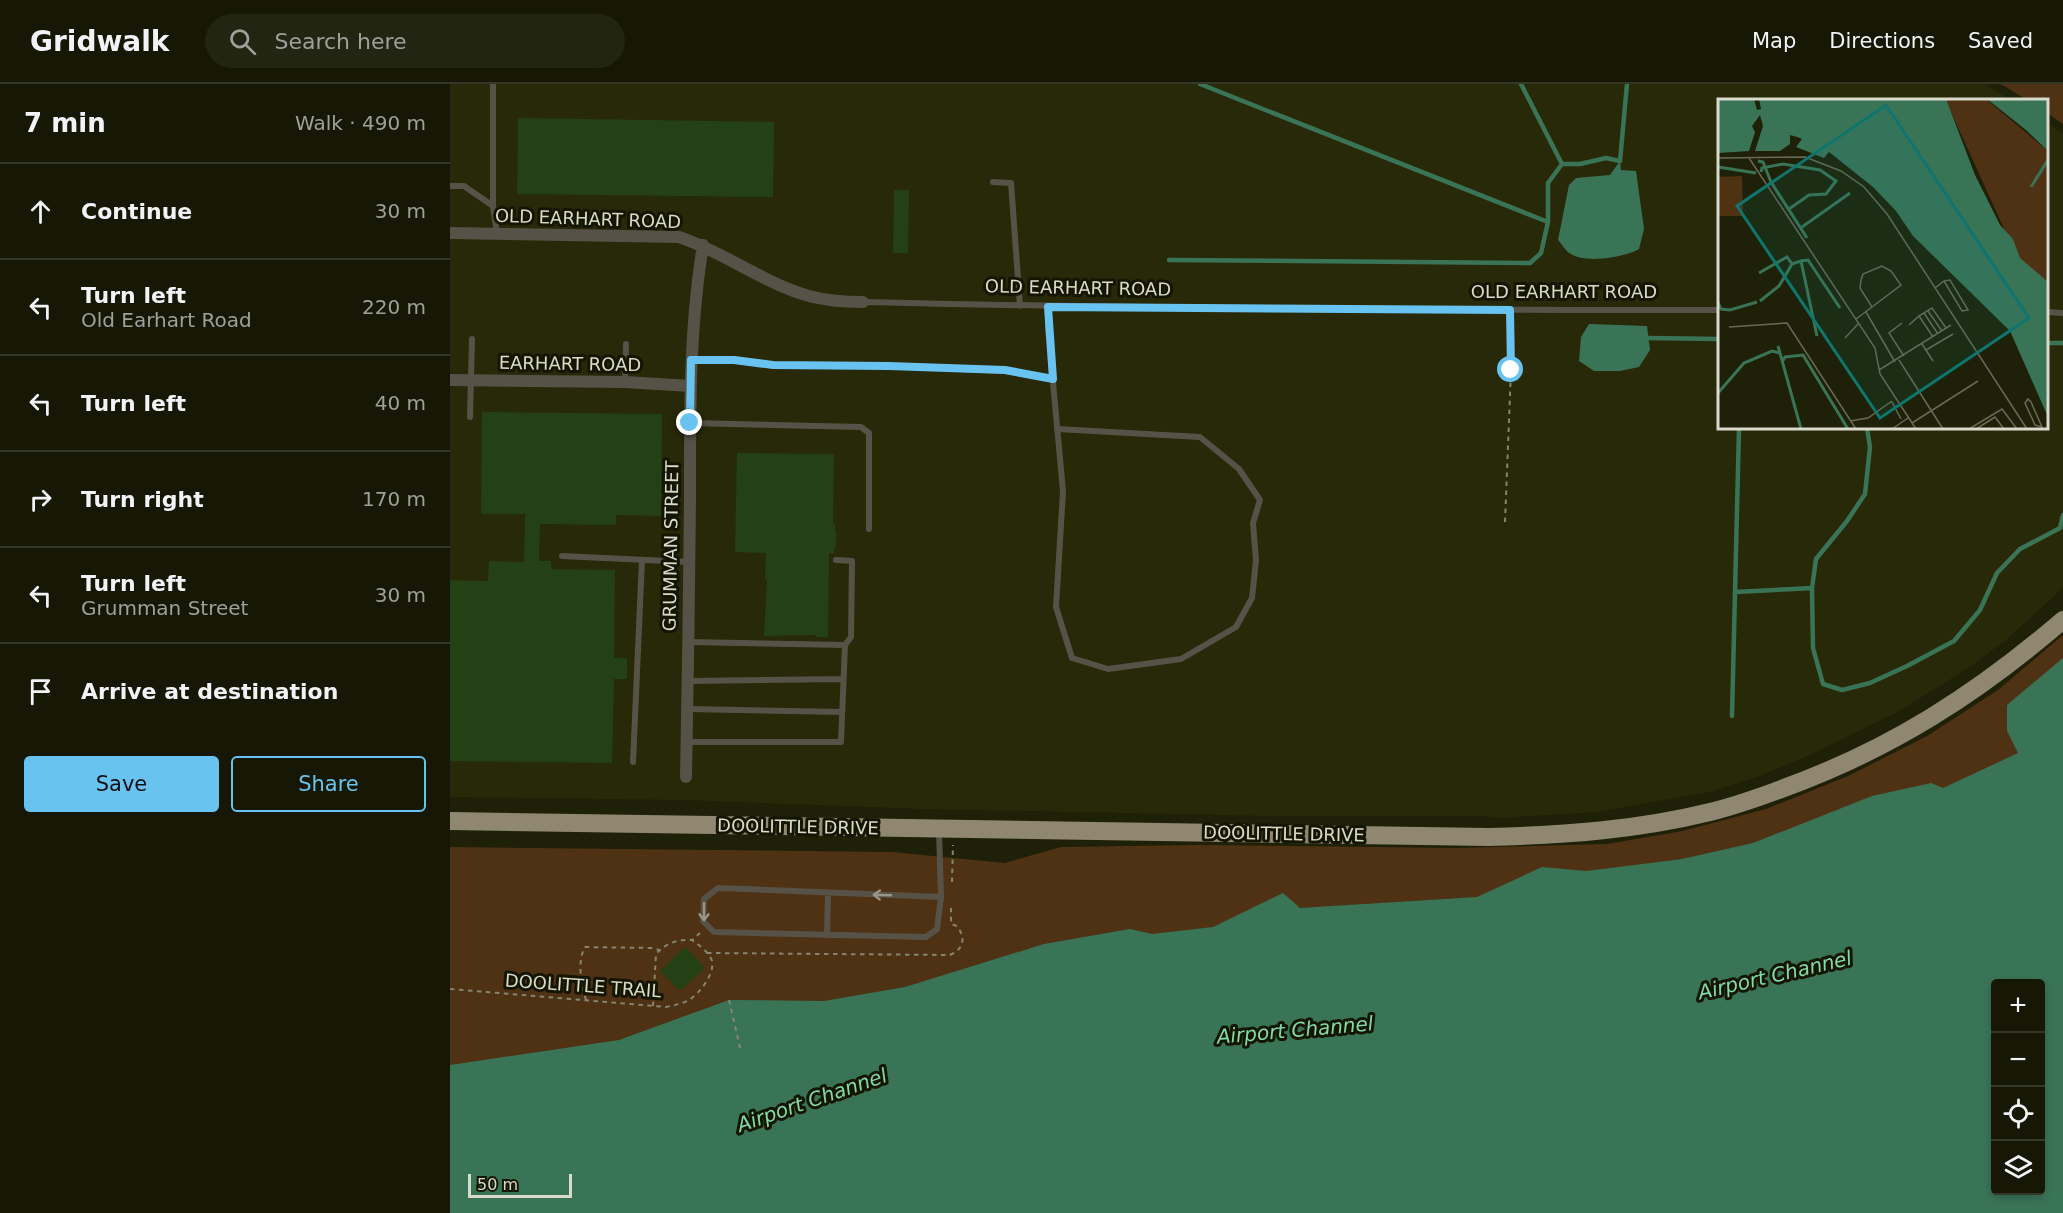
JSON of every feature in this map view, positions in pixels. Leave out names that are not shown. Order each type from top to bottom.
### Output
[{"type":"main road","name":"DOOLITTLE DRIVE","points":[[450,822],[1489,837],[1548,836],[1592,832],[1657,823],[1712,812],[1819,775],[1878,748],[1932,718],[1984,684],[2063,620]]},
{"type":"street","name":"OLD EARHART ROAD","points":[[450,233],[679,237],[703,245],[764,278],[807,296],[833,302],[863,302]]},
{"type":"street","name":"GRUMMAN STREET","points":[[686,777],[690,386],[703,245]]},
{"type":"street","name":"EARHART ROAD","points":[[450,380],[625,382],[690,386]]},
{"type":"lane","points":[[493,84],[493,206],[497,234]]},
{"type":"lane","points":[[993,182],[1011,183],[1020,306]]},
{"type":"lane","points":[[450,186],[464,186],[493,206]]},
{"type":"lane","name":"OLD EARHART ROAD","points":[[863,302],[1048,307],[1718,310]]},
{"type":"lane","points":[[1048,307],[1063,491],[1056,607],[1072,658],[1108,669],[1181,659],[1236,627],[1252,597],[1256,560],[1253,523],[1260,500],[1239,469],[1200,437],[1058,429]]},
{"type":"lane","points":[[2048,312],[2063,313]]},
{"type":"lane","points":[[470,417],[472,339]]},
{"type":"lane","points":[[625,382],[626,344]]},
{"type":"lane","points":[[691,360],[734,360],[773,365],[1005,370],[1053,379]]},
{"type":"lane","points":[[690,423],[861,427],[869,433],[869,529]]},
{"type":"lane","points":[[562,556],[689,562]]},
{"type":"lane","points":[[633,762],[642,560]]},
{"type":"lane","points":[[686,742],[841,742],[845,645],[851,637],[852,561],[836,560]]},
{"type":"lane","points":[[688,642],[845,645]]},
{"type":"lane","points":[[688,681],[843,679]]},
{"type":"lane","points":[[688,709],[842,712]]},
{"type":"lane","points":[[939,829],[941,897],[937,929],[926,937],[714,932],[703,921],[704,899],[718,888],[941,897]]},
{"type":"lane","points":[[827,935],[828,892]]},
{"type":"path","points":[[1505,522],[1511,370],[1510,310]]},
{"type":"path","points":[[653,1006],[656,954],[676,941],[692,940],[708,926]]},
{"type":"path","name":"DOOLITTLE TRAIL","points":[[450,990],[666,1006],[689,1000],[699,992],[711,971],[712,961],[692,940]]},
{"type":"path","points":[[586,1000],[581,971],[581,954],[585,947],[659,950]]},
{"type":"path","points":[[729,1000],[741,1052]]},
{"type":"shaded area","points":[[450,84],[1985,84],[2009,99],[1718,99],[1718,429],[2048,429],[2048,124],[2063,133],[2063,588],[2006,640],[1967,669],[1896,713],[1812,754],[1760,776],[1709,792],[1597,812],[1499,818],[1479,816],[1271,816],[923,809],[683,800],[450,797]]},
{"type":"shaded area","points":[[2001,84],[2063,84],[2063,124],[2048,114],[2048,99],[2025,99]]},
{"type":"shaded area","points":[[2063,635],[2063,1213],[450,1213],[450,847],[892,852],[1005,863],[1061,847],[1198,845],[1457,848],[1607,844],[1682,831],[1766,809],[1848,776],[1927,736],[1998,690]]},
{"type":"water","points":[[1620,161],[1621,170],[1636,171],[1644,229],[1639,249],[1625,255],[1595,259],[1586,259],[1571,254],[1558,240],[1569,185],[1576,178],[1610,175]]},
{"type":"water","points":[[1589,324],[1647,326],[1650,350],[1639,367],[1620,371],[1594,371],[1579,361],[1581,337]]},
{"type":"water","name":"Airport Channel","points":[[2063,658],[2063,1213],[450,1213],[450,1065],[619,1040],[729,1000],[824,1001],[905,987],[1044,944],[1130,929],[1152,934],[1213,927],[1283,893],[1300,908],[1477,897],[1542,867],[1586,871],[1682,859],[1753,843],[1872,796],[1931,783],[1943,788],[2018,753],[2007,731],[2007,705]]},
{"type":"building","points":[[518,118],[774,122],[773,197],[517,194]]},
{"type":"building","points":[[894,190],[909,190],[908,253],[893,253]]},
{"type":"building","points":[[482,412],[662,414],[661,516],[616,515],[616,525],[540,524],[539,561],[551,561],[551,569],[615,570],[614,658],[627,658],[627,679],[614,679],[612,763],[450,761],[450,580],[488,581],[489,561],[524,562],[525,514],[481,514]]},
{"type":"building","points":[[737,453],[834,454],[833,524],[836,530],[836,547],[834,547],[834,554],[829,553],[828,637],[816,637],[816,635],[764,636],[766,553],[735,552]]},
{"type":"building","points":[[685,947],[705,968],[680,991],[660,971]]},
{"type":"waterway","points":[[1200,84],[1548,222],[1548,183],[1562,164]]},
{"type":"waterway","points":[[1521,84],[1562,164],[1580,164],[1606,158],[1620,161],[1627,84]]},
{"type":"waterway","points":[[1169,260],[1530,263],[1541,253],[1548,222]]},
{"type":"waterway","points":[[1648,338],[1718,339]]},
{"type":"waterway","points":[[2048,343],[2063,343]]},
{"type":"waterway","points":[[1732,716],[1739,429]]},
{"type":"waterway","points":[[1867,429],[1870,447],[1865,494],[1847,521],[1816,559],[1812,588],[1813,648],[1823,684],[1842,690],[1870,683],[1954,641],[1980,610],[1997,573],[2020,549],[2060,528],[2063,515]]},
{"type":"waterway","points":[[1735,592],[1812,588]]},
{"type":"route","points":[[690,423],[691,360],[734,360],[773,365],[1005,370],[1053,379],[1048,307],[1510,310],[1511,370]]}]
